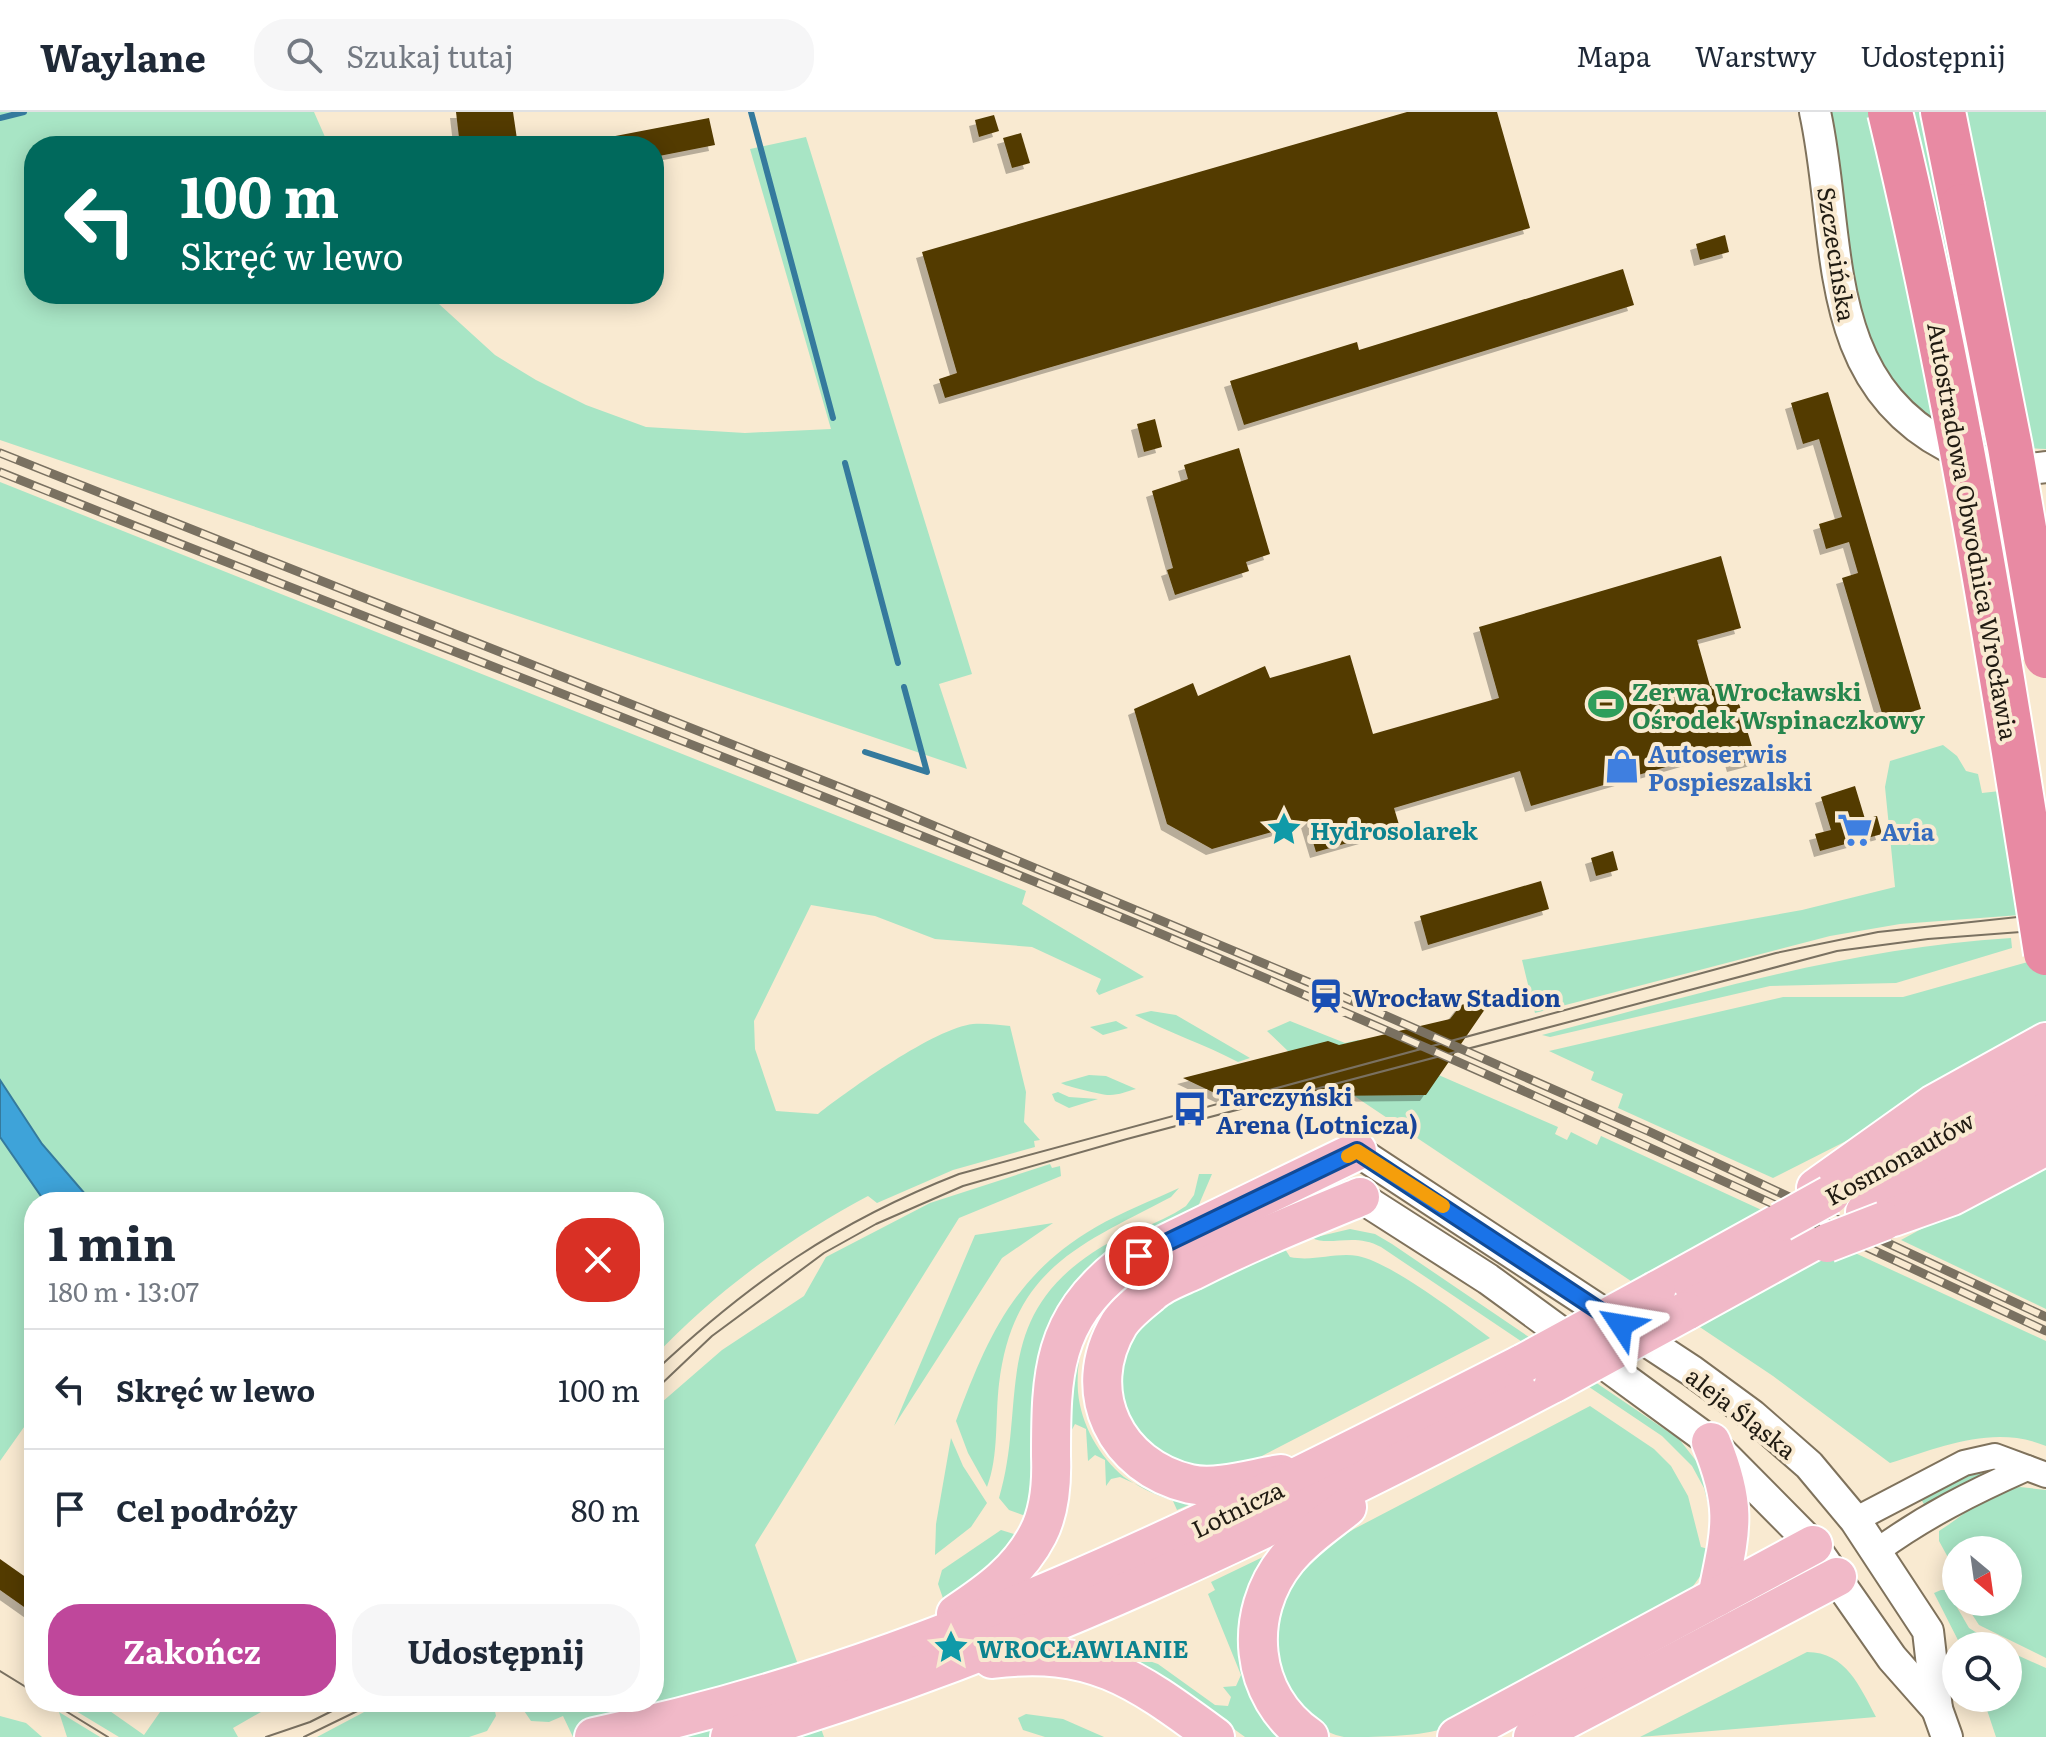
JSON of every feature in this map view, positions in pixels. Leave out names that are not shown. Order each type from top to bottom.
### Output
[{"type":"highway","name":"Autostradowa Obwodnica Wrocławia","points":[[1890,112],[1913,206],[1976,527],[2046,953]]},
{"type":"highway","name":"Autostradowa Obwodnica Wrocławia","points":[[1943,112],[2010,447],[2046,656]]},
{"type":"main road","points":[[1769,1236],[1934,1104],[2046,1042]]},
{"type":"main road","name":"Kosmonautów","points":[[1823,1192],[2046,1076]]},
{"type":"main road","name":"Kosmonautów","points":[[1769,1236],[1822,1241],[1874,1216],[2046,1112]]},
{"type":"main road","points":[[1874,1216],[1952,1196],[2046,1146]]},
{"type":"main road","points":[[1215,1737],[1152,1691],[1095,1664],[1058,1657],[1013,1656],[963,1644],[1039,1532],[1052,1479],[1054,1367],[1064,1333],[1078,1309],[1102,1280],[1122,1265],[1357,1151]]},
{"type":"main road","points":[[1315,1469],[1194,1485],[1161,1476],[1127,1450],[1110,1421],[1102,1377],[1120,1323],[1153,1290],[1217,1258],[1360,1197]]},
{"type":"main road","name":"Lotnicza","points":[[594,1737],[695,1715],[806,1698],[1193,1565],[1402,1462],[1539,1373],[1671,1301],[1769,1236]]},
{"type":"main road","name":"Lotnicza","points":[[730,1737],[896,1653],[963,1644],[1315,1469],[1539,1373]]},
{"type":"main road","points":[[1711,1442],[1725,1476],[1732,1514],[1717,1597]]},
{"type":"main road","points":[[1309,1737],[1275,1703],[1261,1673],[1256,1647],[1261,1607],[1268,1587],[1287,1559],[1402,1462]]},
{"type":"main road","points":[[1457,1737],[1813,1545]]},
{"type":"main road","points":[[1533,1737],[1837,1577]]},
{"type":"street","name":"Szczecińska","points":[[1815,112],[1844,310],[1853,344],[1865,369],[1889,403],[1926,435],[1960,453],[1989,463],[2020,469],[2046,467]]},
{"type":"street","name":"aleja Śląska","points":[[1357,1151],[1692,1371],[1752,1415],[1809,1465],[1855,1520],[1928,1631],[1942,1723]]},
{"type":"street","name":"aleja Śląska","points":[[1360,1197],[1488,1279],[1711,1442],[1813,1545],[1942,1723]]},
{"type":"street","points":[[1813,1545],[1964,1463],[1995,1456],[2036,1471]]},
{"type":"street","points":[[1837,1577],[1917,1522],[1973,1490],[2036,1471]]},
{"type":"green space","points":[[0,112],[314,112],[325,136],[24,136],[24,304],[439,304],[495,355],[586,405],[646,427],[745,433],[831,429],[750,149],[806,137],[972,674],[939,684],[967,769],[0,440]]},
{"type":"green space","points":[[1828,112],[2046,112],[2046,449],[1991,444],[1951,433],[1906,399],[1883,365],[1866,326],[1855,284]]},
{"type":"green space","points":[[0,482],[1026,891],[1022,904],[1144,977],[1099,995],[1096,991],[1101,979],[1032,947],[935,939],[875,916],[811,905],[754,1021],[755,1049],[776,1111],[818,1114],[893,1061],[937,1036],[973,1024],[1010,1026],[1026,1092],[1024,1122],[1040,1140],[1034,1141],[1035,1147],[953,1170],[877,1203],[868,1196],[781,1248],[702,1310],[664,1347],[664,1192],[83,1192],[42,1144],[0,1080]]},
{"type":"green space","points":[[1943,745],[1957,756],[1966,771],[1978,774],[1982,793],[2000,791],[2020,915],[1900,924],[1830,936],[1535,1013],[1522,960],[1802,910],[1895,887],[1885,787],[1890,761]]},
{"type":"green space","points":[[2011,938],[2012,948],[1896,983],[1770,986],[1550,1037],[1542,1035],[1832,962],[1951,943]]},
{"type":"green space","points":[[2046,957],[2046,1025],[1860,1134],[1773,1178],[1618,1108],[1623,1094],[1591,1080],[1594,1072],[1549,1051],[1783,997],[1903,997]]},
{"type":"green space","points":[[1151,1011],[1176,1015],[1250,1058],[1238,1062],[1135,1015]]},
{"type":"green space","points":[[1116,1021],[1128,1028],[1103,1035],[1090,1027]]},
{"type":"green space","points":[[1290,1021],[1345,1043],[1358,1040],[1558,1127],[1555,1134],[1567,1140],[1571,1132],[1597,1145],[1601,1136],[2046,1341],[2046,1446],[2007,1437],[1987,1437],[1890,1463],[1773,1376],[1290,1053],[1267,1031]]},
{"type":"green space","points":[[1089,1075],[1106,1076],[1136,1089],[1107,1095],[1061,1083]]},
{"type":"green space","points":[[1058,1092],[1069,1097],[1098,1099],[1069,1108],[1055,1101],[1052,1094]]},
{"type":"green space","points":[[0,1137],[39,1192],[24,1192],[24,1427],[0,1461]]},
{"type":"green space","points":[[2046,1161],[2046,1309],[1901,1240]]},
{"type":"green space","points":[[1050,1164],[1052,1168],[1060,1166],[1061,1176],[959,1218],[755,1545],[824,1737],[665,1737],[656,1712],[664,1712],[664,1400],[722,1350],[804,1296],[826,1257],[930,1203]]},
{"type":"green space","points":[[1199,1174],[1212,1174],[1197,1209],[1105,1259],[1036,1469],[1028,1517],[1009,1510],[999,1498],[1007,1463],[1018,1366],[1025,1336],[1038,1307],[1060,1279],[1092,1253],[1186,1206],[1194,1195]]},
{"type":"green space","points":[[1179,1188],[1171,1197],[1108,1230],[1056,1265],[1036,1287],[1019,1313],[1007,1345],[999,1384],[993,1462],[987,1487],[968,1453],[956,1421],[980,1362],[1007,1310],[1044,1266],[1068,1246],[1126,1211]]},
{"type":"green space","points":[[1267,1210],[1270,1217],[1204,1243],[1140,1275],[1189,1246]]},
{"type":"green space","points":[[1053,1223],[1002,1258],[894,1426],[975,1235]]},
{"type":"green space","points":[[1350,1229],[1375,1234],[1392,1244],[1679,1439],[1708,1476],[1712,1519],[1704,1488],[1692,1466],[1662,1436],[1381,1247],[1361,1241],[1312,1238]]},
{"type":"green space","points":[[1285,1249],[1290,1257],[1349,1255],[1372,1261],[1426,1291],[1490,1338],[1258,1458],[1202,1470],[1162,1460],[1121,1410],[1120,1358],[1139,1327],[1167,1304]]},
{"type":"green space","points":[[1139,1275],[1114,1296],[1093,1322],[1081,1353],[1080,1404],[1087,1428],[1099,1450],[1115,1469],[1134,1483],[1120,1477],[1111,1479],[1106,1486],[1105,1460],[1095,1455],[1088,1461],[1086,1429],[1075,1424],[1068,1437],[1066,1389],[1075,1349],[1094,1316],[1120,1289]]},
{"type":"green space","points":[[1590,1406],[1654,1449],[1671,1466],[1688,1496],[1701,1547],[1712,1550],[1704,1571],[1688,1593],[1442,1729],[1407,1735],[1344,1737],[1325,1730],[1308,1718],[1285,1683],[1276,1642],[1281,1602],[1302,1568],[1354,1529]]},
{"type":"green space","points":[[951,1438],[963,1466],[987,1503],[971,1527],[935,1555],[936,1524]]},
{"type":"green space","points":[[2005,1468],[1926,1508],[1921,1499],[1968,1476]]},
{"type":"green space","points":[[2008,1489],[2046,1490],[2046,1658],[2022,1646],[2022,1632],[1993,1632],[1979,1625],[1973,1616],[2022,1616],[2022,1536],[1942,1536],[1942,1546],[1939,1541],[1939,1531],[1977,1504]]},
{"type":"green space","points":[[1169,1499],[1183,1501],[1191,1504],[1177,1510]]},
{"type":"green space","points":[[1001,1530],[1020,1536],[1012,1552],[945,1604],[938,1584],[942,1570]]},
{"type":"green space","points":[[1265,1556],[1282,1737],[1245,1737],[1172,1684],[1124,1658],[1129,1654],[1158,1664],[1215,1705],[1228,1706],[1231,1697],[1223,1687],[1236,1686],[1241,1675],[1208,1594],[1215,1590],[1211,1582]]},
{"type":"green space","points":[[1942,1590],[1942,1609],[1934,1593]]},
{"type":"green space","points":[[1946,1616],[1962,1616],[1975,1632],[1954,1632]]},
{"type":"green space","points":[[1807,1652],[1832,1658],[1842,1665],[1857,1683],[1876,1717],[1640,1737]]},
{"type":"green space","points":[[2022,1657],[2046,1668],[2046,1737],[1996,1737],[1988,1712],[2022,1712]]},
{"type":"green space","points":[[59,1712],[100,1737],[67,1737]]},
{"type":"green space","points":[[78,1712],[111,1712],[144,1735],[160,1712],[261,1712],[233,1728],[238,1737],[119,1737]]},
{"type":"green space","points":[[364,1712],[495,1712],[496,1716],[487,1731],[469,1737],[317,1737]]},
{"type":"green space","points":[[525,1712],[625,1712],[632,1737],[573,1737],[563,1716],[549,1722],[531,1721]]},
{"type":"green space","points":[[1026,1714],[1063,1719],[1104,1737],[1045,1737],[1023,1730],[1018,1718]]},
{"type":"green space","points":[[0,1716],[26,1723],[42,1737],[0,1737]]},
{"type":"water","points":[[0,1080],[42,1144],[83,1192],[38,1192],[0,1137]]},
{"type":"building","points":[[456,112],[513,112],[517,136],[459,136]]},
{"type":"building","points":[[1407,112],[1497,112],[1530,228],[945,398],[939,379],[957,373],[922,252]]},
{"type":"building","points":[[994,115],[999,131],[979,137],[975,120]]},
{"type":"building","points":[[709,118],[715,145],[664,155],[664,136],[615,136]]},
{"type":"building","points":[[1021,133],[1030,163],[1012,168],[1003,138]]},
{"type":"building","points":[[1725,235],[1729,252],[1700,260],[1696,244]]},
{"type":"building","points":[[1623,269],[1634,305],[1244,425],[1230,381],[1357,342],[1359,350]]},
{"type":"building","points":[[1828,392],[1921,709],[1884,720],[1842,578],[1858,573],[1849,542],[1826,549],[1819,524],[1842,517],[1819,439],[1803,444],[1791,403]]},
{"type":"building","points":[[1155,419],[1162,447],[1144,452],[1137,424]]},
{"type":"building","points":[[1239,448],[1270,554],[1246,562],[1249,571],[1175,595],[1167,570],[1173,568],[1152,491],[1188,479],[1184,465]]},
{"type":"building","points":[[1721,556],[1741,628],[1697,640],[1710,686],[1732,680],[1756,760],[1733,766],[1728,749],[1531,806],[1520,771],[1394,808],[1400,828],[1316,852],[1307,822],[1212,849],[1167,824],[1134,709],[1193,683],[1198,696],[1265,666],[1270,678],[1350,655],[1373,734],[1499,698],[1479,627]]},
{"type":"building","points":[[1855,786],[1865,819],[1877,816],[1882,834],[1820,851],[1815,834],[1831,830],[1821,797]]},
{"type":"building","points":[[1613,851],[1618,870],[1596,876],[1591,858]]},
{"type":"building","points":[[1541,881],[1549,909],[1428,945],[1420,916]]},
{"type":"building","points":[[1494,996],[1426,1095],[1223,1097],[1183,1078],[1328,1041],[1339,1045],[1450,1019],[1461,1005]]},
{"type":"building","points":[[0,1559],[24,1576],[24,1607],[0,1590]]},
{"type":"waterway","points":[[0,118],[24,112]]},
{"type":"waterway","points":[[751,112],[833,418]]},
{"type":"waterway","points":[[845,463],[898,663]]},
{"type":"waterway","points":[[865,752],[927,772],[904,687]]},
{"type":"tram line","points":[[664,1363],[725,1310],[796,1257],[873,1213],[959,1174],[1776,953],[1878,932],[2046,914]]},
{"type":"tram line","points":[[664,1382],[712,1336],[824,1253],[876,1224],[963,1186],[1127,1139],[1837,951],[1928,939],[2046,930]]},
{"type":"tram line","points":[[0,1671],[24,1686]]},
{"type":"tram line","points":[[67,1712],[108,1737]]},
{"type":"tram line","points":[[266,1737],[330,1712]]},
{"type":"tram line","points":[[304,1737],[355,1712]]},
{"type":"railway","points":[[0,453],[877,802],[1325,989],[1648,1131],[2046,1317]]},
{"type":"railway","points":[[0,472],[1147,928],[1534,1096],[2046,1331]]},
{"type":"slow traffic","points":[[1348,1156],[1357,1151],[1443,1206]]},
{"type":"place","name":"Zerwa Wrocławski Ośrodek Wspinaczkowy","points":[[1606,704]]},
{"type":"place","name":"Autoserwis Pospieszalski","points":[[1622,766]]},
{"type":"place","name":"Hydrosolarek","points":[[1284,829]]},
{"type":"place","name":"Avia","points":[[1855,830]]},
{"type":"place","name":"Wrocław Stadion","points":[[1326,996]]},
{"type":"place","name":"Tarczyński Arena (Lotnicza)","points":[[1190,1109]]},
{"type":"place","name":"WROCŁAWIANIE","points":[[951,1647]]},
{"type":"route","points":[[1139,1256],[1357,1151],[1621,1325]]}]
